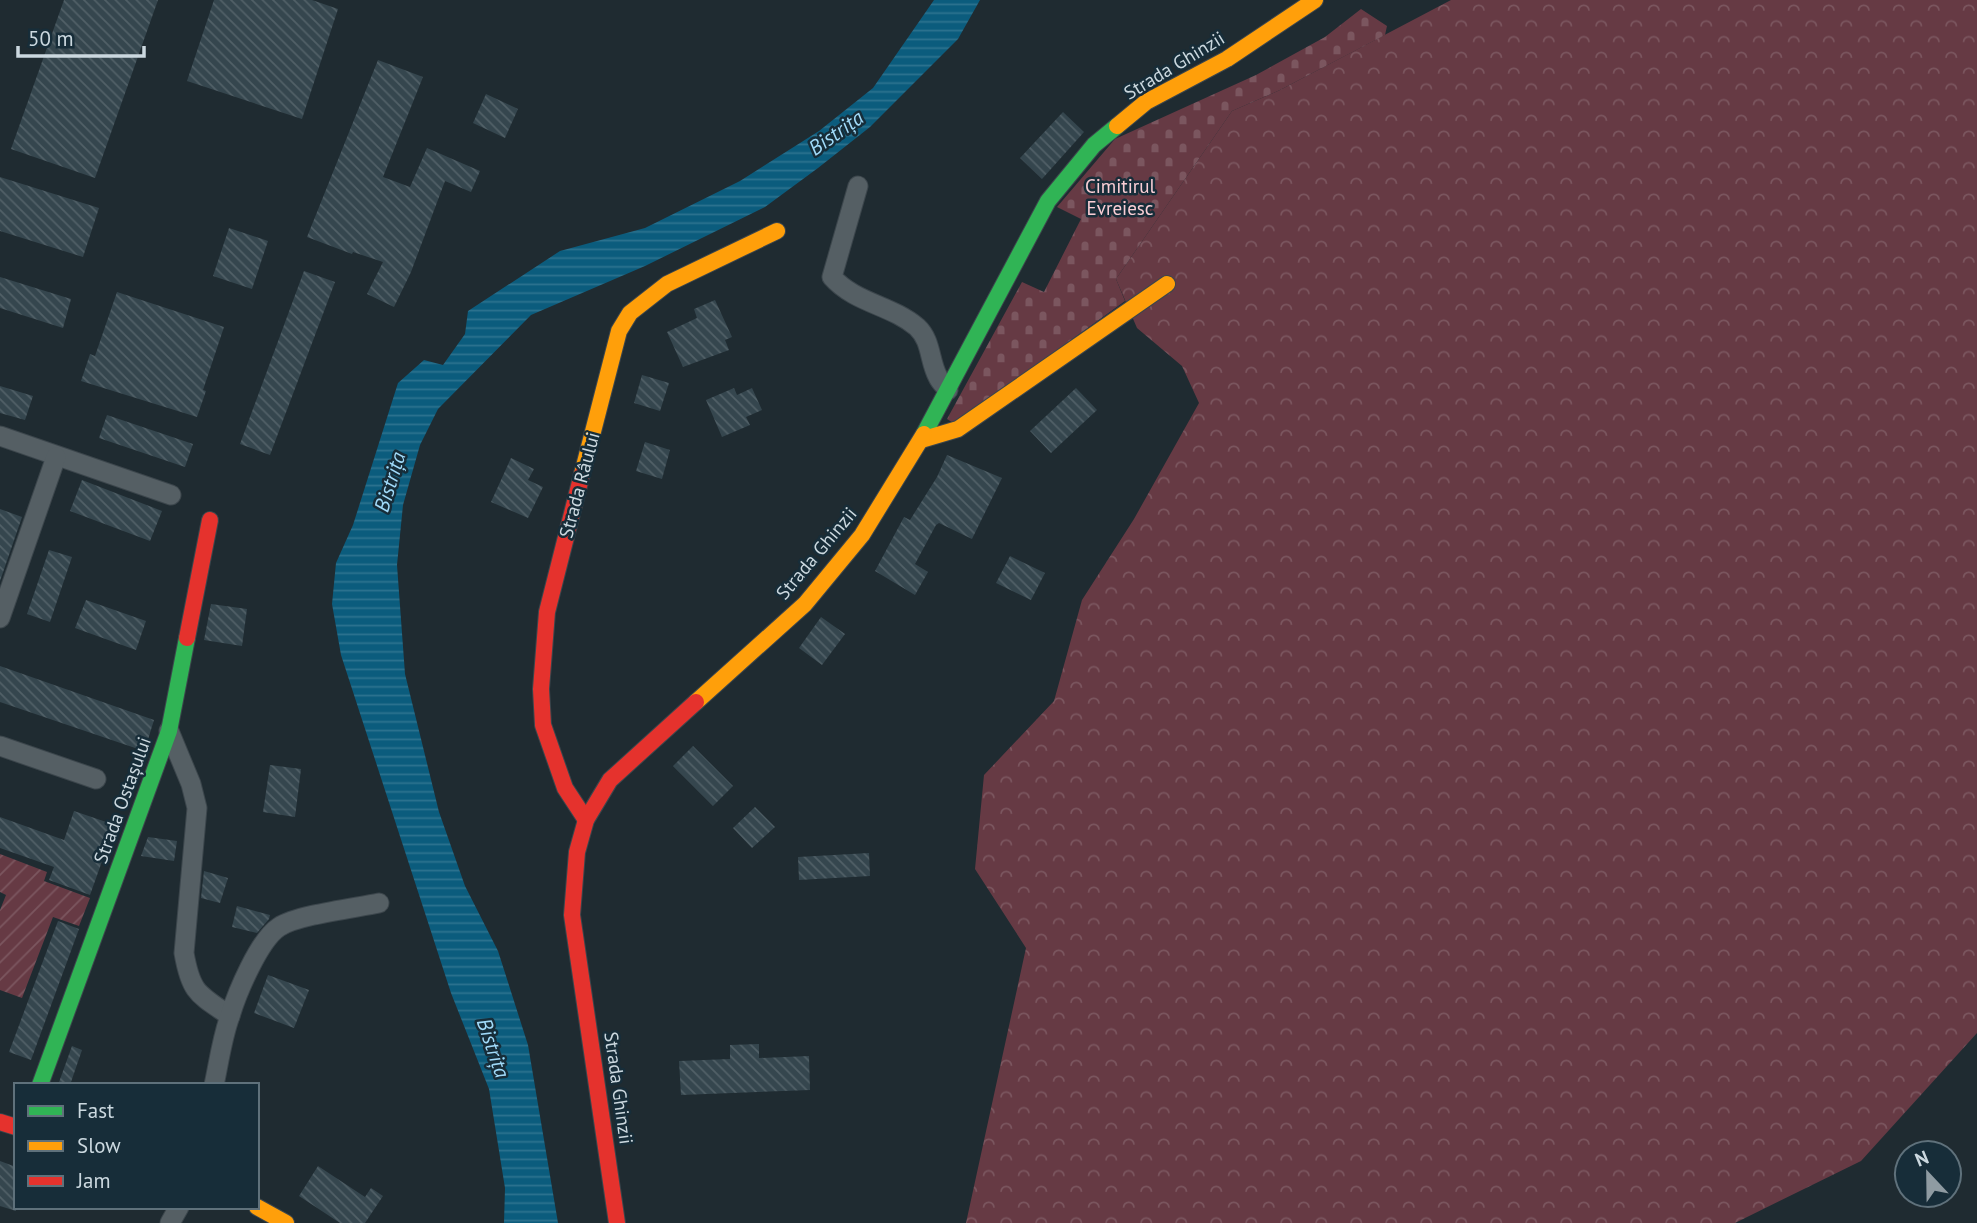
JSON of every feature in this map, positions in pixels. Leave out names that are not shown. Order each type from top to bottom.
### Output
[{"type":"street","name":"Strada Ghinzii","points":[[617,1223],[572,915],[577,852],[586,820],[610,780],[805,604],[862,535],[921,440],[1048,201],[1094,145],[1146,102],[1227,59],[1315,0]]},
{"type":"street","points":[[859,186],[832,277],[842,288],[906,319],[919,329],[926,337],[937,377],[948,390]]},
{"type":"street","name":"Strada Râului","points":[[586,820],[565,788],[543,725],[541,689],[547,611],[620,331],[630,313],[667,284],[777,230]]},
{"type":"street","points":[[921,440],[958,429],[1167,284]]},
{"type":"street","points":[[0,436],[171,495]]},
{"type":"street","points":[[0,618],[56,457]]},
{"type":"street","name":"Strada Ostașului","points":[[41,1083],[169,731],[210,520]]},
{"type":"street","points":[[169,731],[191,784],[197,808],[184,953],[188,976],[193,988],[202,997],[230,1016]]},
{"type":"street","points":[[0,746],[96,779]]},
{"type":"street","points":[[214,1083],[230,1016],[253,964],[265,942],[277,928],[292,921],[379,903]]},
{"type":"street","points":[[259,1208],[286,1223]]},
{"type":"green space","points":[[1451,0],[1977,0],[1977,1033],[1861,1161],[1735,1223],[966,1223],[1026,948],[975,869],[984,775],[1054,701],[1082,600],[1134,519],[1199,403],[1182,366],[1137,328],[1116,279],[1232,111],[1280,90]]},
{"type":"green space","name":"Cimitirul Evreiesc","points":[[1361,9],[1387,26],[1385,35],[1280,90],[1232,111],[1116,279],[1125,301],[955,424],[947,419],[1022,282],[1044,292],[1081,219],[1057,207],[1115,139],[1256,75],[1325,37]]},
{"type":"green space","points":[[0,854],[47,872],[44,881],[90,898],[79,926],[53,917],[22,998],[0,990],[0,910],[6,895],[0,892]]},
{"type":"water","name":"Bistrița","points":[[934,0],[980,0],[958,39],[870,127],[765,207],[645,266],[531,315],[438,409],[420,445],[403,505],[397,565],[405,674],[439,812],[465,886],[498,951],[528,1045],[558,1223],[504,1223],[505,1188],[489,1089],[451,993],[341,655],[332,604],[336,563],[353,525],[398,383],[424,360],[443,365],[465,334],[468,311],[560,251],[645,228],[740,181],[819,131],[873,88]]},
{"type":"building","points":[[64,0],[158,0],[95,178],[11,149]]},
{"type":"building","points":[[214,0],[312,0],[338,9],[302,119],[187,81]]},
{"type":"building","points":[[378,60],[423,77],[383,177],[410,187],[427,148],[480,171],[471,192],[445,181],[411,272],[394,307],[367,294],[383,262],[307,237]]},
{"type":"building","points":[[486,94],[518,109],[505,138],[473,123]]},
{"type":"building","points":[[1063,112],[1084,132],[1042,179],[1020,158]]},
{"type":"building","points":[[0,177],[99,208],[83,257],[0,231]]},
{"type":"building","points":[[229,228],[268,241],[252,289],[213,276]]},
{"type":"building","points":[[304,271],[335,282],[270,455],[240,444]]},
{"type":"building","points":[[0,277],[71,299],[63,328],[0,308]]},
{"type":"building","points":[[117,292],[224,327],[197,417],[81,381],[90,354],[95,356]]},
{"type":"building","points":[[715,300],[732,337],[725,340],[729,350],[683,367],[667,332],[697,318],[694,309]]},
{"type":"building","points":[[642,375],[669,383],[660,411],[634,403]]},
{"type":"building","points":[[0,386],[33,396],[25,420],[0,413]]},
{"type":"building","points":[[734,388],[737,395],[752,388],[762,410],[746,417],[750,425],[722,437],[706,400]]},
{"type":"building","points":[[1076,388],[1097,410],[1051,453],[1030,431]]},
{"type":"building","points":[[107,415],[193,444],[185,467],[99,438]]},
{"type":"building","points":[[645,442],[670,450],[662,479],[636,471]]},
{"type":"building","points":[[947,455],[1002,478],[972,539],[939,523],[936,525],[915,564],[928,572],[915,595],[875,571],[904,517],[910,520],[937,477]]},
{"type":"building","points":[[511,458],[534,469],[528,480],[543,487],[528,518],[491,502]]},
{"type":"building","points":[[82,480],[162,511],[150,541],[70,511]]},
{"type":"building","points":[[0,509],[22,517],[0,581]]},
{"type":"building","points":[[49,550],[72,557],[50,622],[27,614]]},
{"type":"building","points":[[1010,556],[1045,573],[1031,600],[996,583]]},
{"type":"building","points":[[86,600],[146,621],[136,650],[75,628]]},
{"type":"building","points":[[211,604],[247,609],[242,646],[204,640]]},
{"type":"building","points":[[821,617],[845,634],[822,665],[799,648]]},
{"type":"building","points":[[0,666],[154,720],[146,746],[143,745],[141,750],[0,702]]},
{"type":"building","points":[[693,746],[733,786],[713,806],[673,766]]},
{"type":"building","points":[[270,765],[301,769],[295,817],[263,812]]},
{"type":"building","points":[[755,807],[775,827],[752,848],[733,828]]},
{"type":"building","points":[[74,811],[115,825],[90,895],[49,880],[54,867],[0,848],[0,817],[64,840]]},
{"type":"building","points":[[148,837],[177,841],[174,861],[141,856]]},
{"type":"building","points":[[869,853],[870,876],[799,880],[798,857]]},
{"type":"building","points":[[204,871],[228,878],[220,903],[201,898]]},
{"type":"building","points":[[237,906],[270,915],[269,919],[257,933],[232,927]]},
{"type":"building","points":[[58,921],[79,929],[31,1060],[9,1052]]},
{"type":"building","points":[[268,975],[309,990],[294,1028],[254,1013]]},
{"type":"building","points":[[759,1044],[759,1058],[809,1056],[810,1090],[681,1095],[679,1061],[730,1059],[730,1045]]},
{"type":"building","points":[[72,1046],[82,1050],[71,1083],[59,1083]]},
{"type":"building","points":[[0,1161],[14,1166],[16,1211],[0,1206]]},
{"type":"building","points":[[318,1166],[365,1197],[371,1188],[383,1196],[365,1223],[340,1223],[299,1196]]},
{"type":"traffic: fast","points":[[924,434],[1048,201],[1094,145],[1117,126]]},
{"type":"traffic: fast","points":[[41,1083],[169,731],[187,638]]},
{"type":"traffic: slow","points":[[1117,126],[1146,102],[1227,59],[1315,0]]},
{"type":"traffic: slow","points":[[582,474],[619,331],[630,313],[667,284],[777,231]]},
{"type":"traffic: slow","points":[[921,440],[958,429],[1167,284]]},
{"type":"traffic: slow","points":[[696,702],[805,604],[862,535],[924,434]]},
{"type":"traffic: slow","points":[[259,1208],[286,1223]]},
{"type":"traffic: jam","points":[[582,474],[547,612],[541,689],[543,725],[565,788],[586,820]]},
{"type":"traffic: jam","points":[[187,638],[210,520]]},
{"type":"traffic: jam","points":[[617,1223],[572,915],[577,852],[586,820],[610,780],[696,702]]},
{"type":"traffic: jam","points":[[0,1122],[14,1126]]}]
